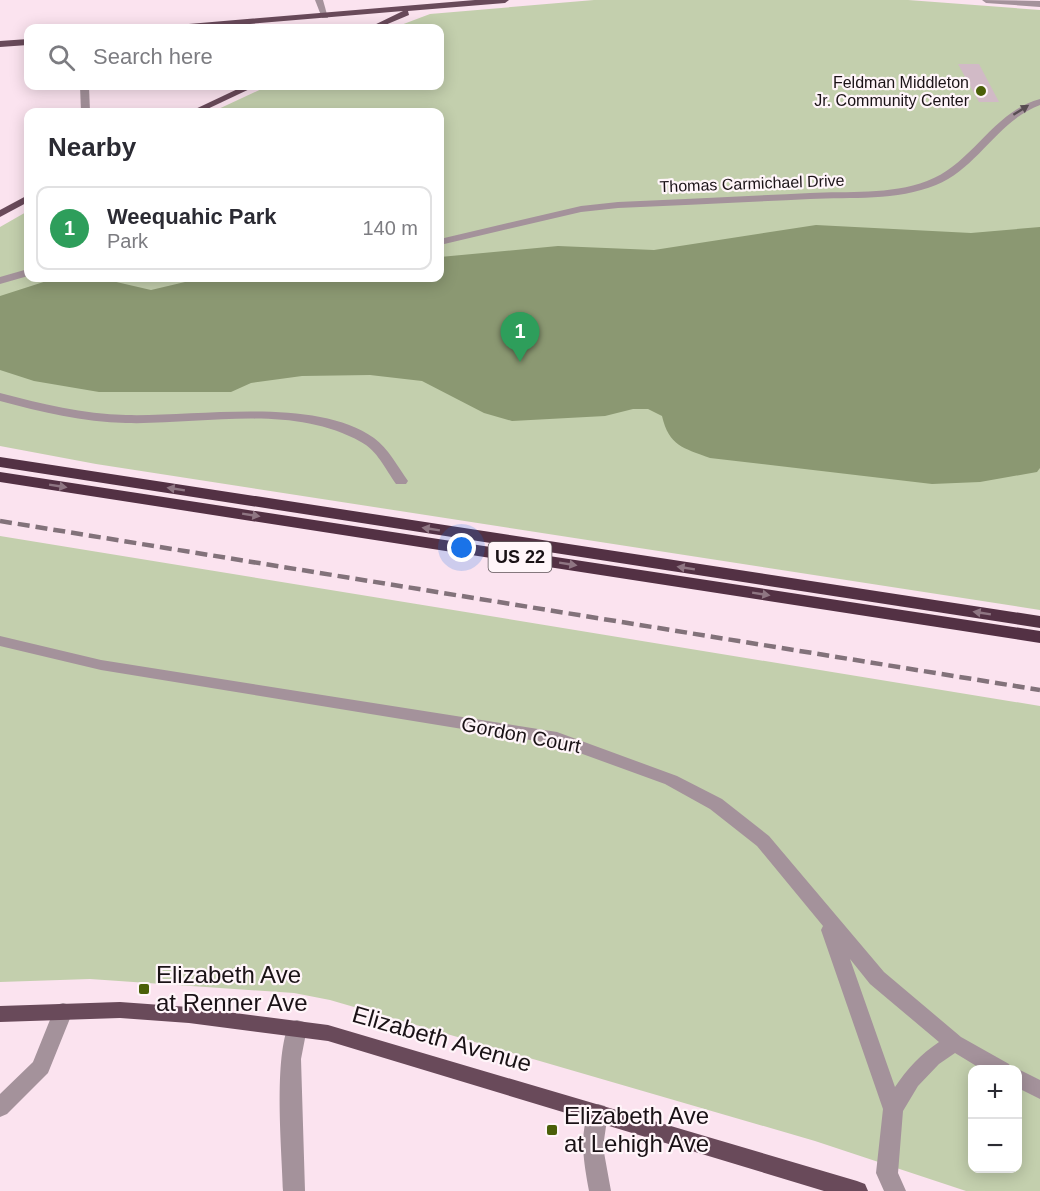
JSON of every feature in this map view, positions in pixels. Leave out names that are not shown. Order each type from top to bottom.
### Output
[{"type":"highway","points":[[0,454],[125,482]]},
{"type":"highway","name":"US 22","points":[[0,462],[1040,622]]},
{"type":"highway","name":"US 22","points":[[0,477],[1040,637]]},
{"type":"main road","points":[[382,24],[419,8],[440,2],[506,0]]},
{"type":"main road","points":[[227,24],[419,8]]},
{"type":"main road","points":[[356,13],[371,20],[372,24]]},
{"type":"main road","points":[[0,44],[24,42]]},
{"type":"main road","points":[[203,108],[242,90]]},
{"type":"main road","points":[[0,214],[24,200]]},
{"type":"main road","name":"Elizabeth Avenue","points":[[0,1014],[132,1011],[297,1028],[328,1034],[857,1191]]},
{"type":"street","points":[[319,0],[326,16]]},
{"type":"street","points":[[986,0],[1040,4]]},
{"type":"street","points":[[84,90],[86,108]]},
{"type":"street","name":"Thomas Carmichael Drive","points":[[444,241],[581,209],[618,205],[857,195],[904,190],[931,183],[961,168],[1021,108],[1040,102]]},
{"type":"street","points":[[0,281],[24,273]]},
{"type":"street","points":[[0,397],[40,408],[125,419],[287,416],[330,423],[368,440],[401,481]]},
{"type":"street","name":"Gordon Court","points":[[0,641],[100,665],[557,738],[671,780],[716,804],[763,841],[801,884],[827,921],[877,978],[954,1043],[993,1065]]},
{"type":"street","points":[[827,921],[892,1110],[887,1173],[895,1191]]},
{"type":"street","points":[[0,1108],[41,1067],[63,1011]]},
{"type":"street","points":[[294,1191],[291,1059],[297,1028]]},
{"type":"street","points":[[892,1110],[911,1080],[932,1058],[954,1043]]},
{"type":"street","points":[[1022,1081],[1040,1090]]},
{"type":"street","points":[[598,1113],[592,1147],[600,1191]]},
{"type":"shaded area","points":[[594,0],[908,0],[1040,10],[1040,610],[96,464],[0,446],[0,227],[24,213],[24,282],[444,282],[444,108],[221,108],[259,90],[444,90],[444,24],[404,24],[430,14]]},
{"type":"shaded area","points":[[816,225],[971,233],[1040,227],[1040,468],[1037,472],[980,482],[932,484],[710,458],[678,444],[669,434],[662,416],[648,409],[633,409],[605,416],[512,421],[484,413],[422,381],[370,375],[302,376],[251,383],[231,392],[99,392],[34,381],[0,370],[0,296],[44,282],[116,282],[151,290],[185,282],[444,282],[444,257],[558,246],[654,250]]},
{"type":"shaded area","points":[[0,536],[1040,706],[1040,1191],[966,1191],[815,1141],[330,1000],[294,993],[90,979],[0,982]]},
{"type":"building","name":"Feldman Middleton Jr. Community Center","points":[[958,64],[979,64],[999,102],[979,102]]},
{"type":"railway","points":[[0,521],[1040,690]]},
{"type":"place","name":"Feldman Middleton Jr. Community Center","points":[[981,91]]},
{"type":"place","name":"Weequahic Park","points":[[520,362]]},
{"type":"place","name":"Elizabeth Ave at Renner Ave","points":[[144,989]]},
{"type":"place","name":"Elizabeth Ave at Lehigh Ave","points":[[552,1130]]}]
